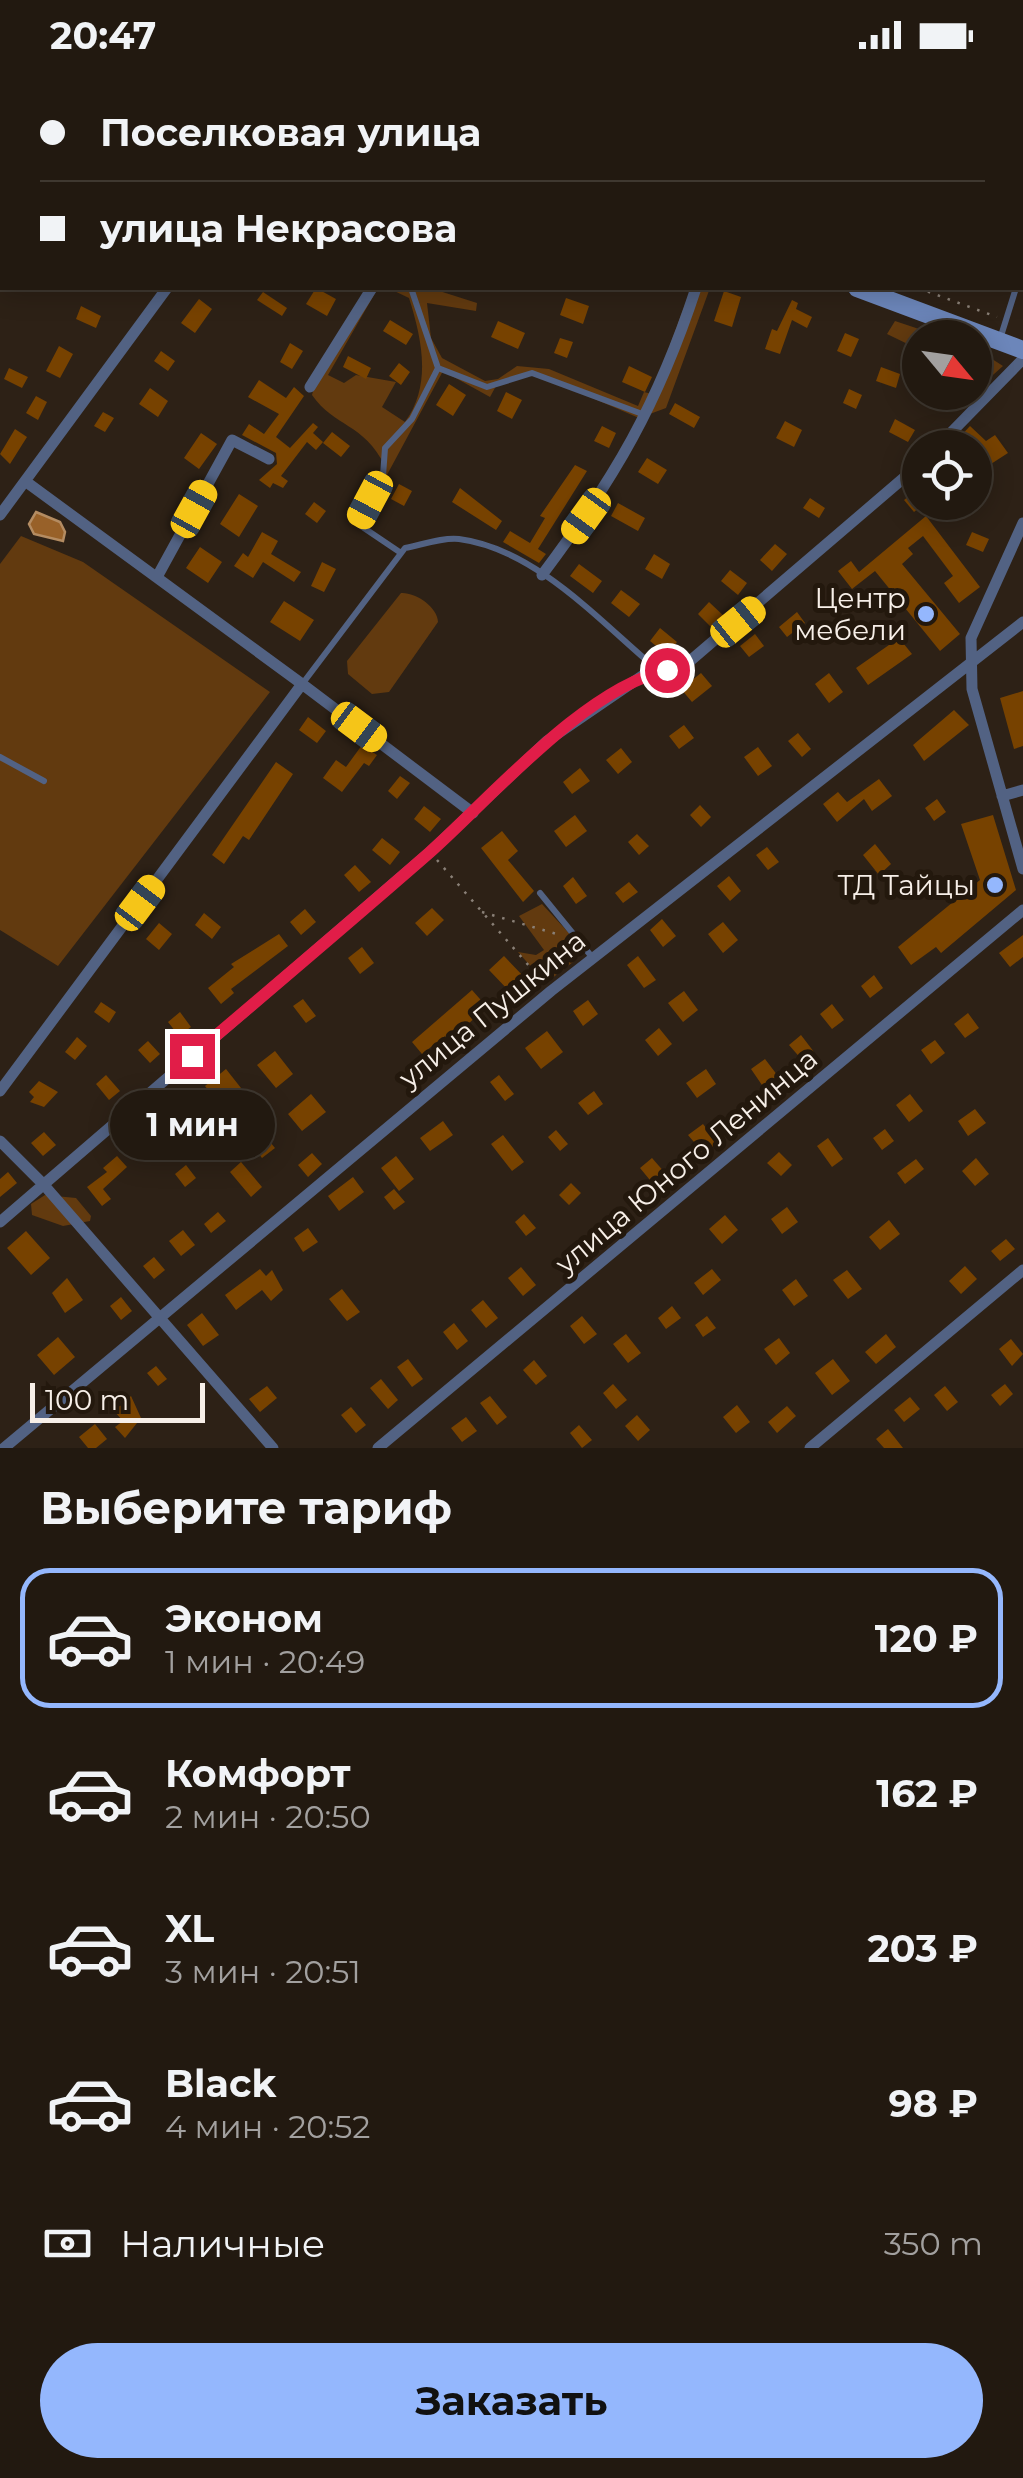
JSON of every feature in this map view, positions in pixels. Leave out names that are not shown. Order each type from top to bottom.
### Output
[{"type":"main road","points":[[862,290],[1023,350]]},
{"type":"street","points":[[0,515],[166,290]]},
{"type":"street","points":[[310,387],[371,290]]},
{"type":"street","points":[[542,575],[608,486],[646,416],[695,290]]},
{"type":"street","points":[[954,430],[1023,359]]},
{"type":"street","points":[[157,577],[232,440],[270,459]]},
{"type":"street","points":[[0,1222],[430,852],[546,742],[642,676],[690,661],[902,479]]},
{"type":"street","points":[[25,481],[473,813]]},
{"type":"street","points":[[1023,523],[972,638],[971,660],[972,689],[1023,869]]},
{"type":"street","name":"улица Пушкина","points":[[4,1448],[551,991],[1023,622]]},
{"type":"street","points":[[0,1091],[302,684]]},
{"type":"street","points":[[1002,796],[1023,790]]},
{"type":"street","name":"улица Юного Ленинца","points":[[378,1448],[1023,910]]},
{"type":"street","points":[[0,1141],[44,1185],[273,1448]]},
{"type":"street","points":[[810,1448],[1023,1270]]},
{"type":"lane","points":[[401,554],[358,524],[383,476],[385,448],[412,419],[438,368],[412,290]]},
{"type":"lane","points":[[1000,342],[1015,290]]},
{"type":"lane","points":[[438,368],[486,387],[532,373],[646,416]]},
{"type":"lane","points":[[302,684],[405,548],[456,538],[506,552],[542,575],[660,672]]},
{"type":"lane","points":[[0,757],[44,781]]},
{"type":"lane","points":[[540,892],[593,958]]},
{"type":"path","points":[[923,290],[1003,319]]},
{"type":"path","points":[[430,852],[551,991]]},
{"type":"path","points":[[480,912],[577,939]]},
{"type":"shaded area","points":[[366,290],[377,290],[328,375],[344,383],[356,375],[396,382],[382,407],[405,422],[419,393],[421,345],[409,298],[392,290],[436,290],[477,303],[476,311],[427,303],[431,338],[442,358],[485,381],[498,379],[517,366],[549,369],[638,406],[644,392],[652,394],[690,290],[709,290],[666,408],[639,418],[534,373],[496,386],[490,397],[443,371],[367,512],[351,526],[385,466],[368,441],[330,414],[312,395],[321,362]]},
{"type":"shaded area","points":[[895,321],[902,323],[902,341],[887,334]]},
{"type":"shaded area","points":[[992,359],[1003,366],[992,376]]},
{"type":"shaded area","points":[[36,512],[60,522],[65,532],[63,541],[34,534],[29,524]]},
{"type":"shaded area","points":[[21,536],[83,562],[270,692],[58,966],[0,930],[0,564]]},
{"type":"shaded area","points":[[401,593],[425,602],[438,622],[389,692],[372,694],[348,674],[347,661]]},
{"type":"shaded area","points":[[542,904],[580,945],[573,962],[551,979],[540,977],[518,952],[536,955],[544,950],[519,916]]},
{"type":"shaded area","points":[[45,1195],[76,1198],[91,1216],[90,1221],[63,1226],[32,1215],[31,1204]]},
{"type":"building","points":[[315,290],[336,299],[327,316],[306,304]]},
{"type":"building","points":[[724,291],[741,297],[732,327],[714,321]]},
{"type":"building","points":[[263,292],[287,308],[282,316],[257,300]]},
{"type":"building","points":[[566,298],[589,306],[583,324],[560,315]]},
{"type":"building","points":[[199,299],[212,309],[195,333],[181,323]]},
{"type":"building","points":[[792,300],[798,303],[796,309],[812,317],[807,328],[792,320],[780,354],[765,349],[772,329],[777,331]]},
{"type":"building","points":[[81,306],[101,316],[96,328],[76,319]]},
{"type":"building","points":[[390,320],[413,334],[406,345],[383,331]]},
{"type":"building","points":[[498,321],[525,333],[518,349],[491,337]]},
{"type":"building","points":[[845,333],[859,339],[851,357],[837,351]]},
{"type":"building","points":[[560,338],[573,342],[567,358],[554,353]]},
{"type":"building","points":[[290,343],[303,351],[292,369],[280,362]]},
{"type":"building","points":[[59,346],[73,354],[60,378],[46,371]]},
{"type":"building","points":[[161,351],[175,361],[168,371],[154,361]]},
{"type":"building","points":[[348,356],[371,368],[366,379],[343,367]]},
{"type":"building","points":[[399,363],[410,372],[401,385],[389,376]]},
{"type":"building","points":[[629,366],[652,377],[645,392],[622,382]]},
{"type":"building","points":[[881,367],[900,374],[896,388],[876,381]]},
{"type":"building","points":[[9,368],[28,377],[22,388],[4,379]]},
{"type":"building","points":[[259,380],[286,398],[294,387],[304,396],[276,437],[290,448],[313,423],[318,427],[313,433],[323,442],[316,450],[307,442],[281,476],[288,481],[283,488],[273,483],[270,488],[259,480],[277,464],[276,453],[242,435],[249,424],[264,434],[279,414],[248,397]]},
{"type":"building","points":[[449,384],[466,395],[453,416],[436,405]]},
{"type":"building","points":[[150,388],[168,401],[158,417],[139,404]]},
{"type":"building","points":[[849,389],[862,395],[856,409],[843,403]]},
{"type":"building","points":[[506,392],[522,400],[512,419],[497,411]]},
{"type":"building","points":[[36,396],[47,402],[38,420],[26,413]]},
{"type":"building","points":[[675,403],[700,417],[694,428],[669,414]]},
{"type":"building","points":[[103,412],[114,418],[105,432],[94,426]]},
{"type":"building","points":[[895,419],[915,430],[902,430],[902,439],[889,432]]},
{"type":"building","points":[[785,421],[802,430],[794,447],[776,438]]},
{"type":"building","points":[[602,426],[616,433],[609,448],[594,441]]},
{"type":"building","points":[[15,429],[27,437],[10,464],[0,454]]},
{"type":"building","points":[[332,432],[350,446],[341,457],[323,443]]},
{"type":"building","points":[[201,433],[217,444],[199,469],[184,458]]},
{"type":"building","points":[[995,435],[1008,453],[992,463],[992,437]]},
{"type":"building","points":[[647,458],[667,470],[658,484],[638,472]]},
{"type":"building","points":[[575,465],[587,471],[538,549],[546,554],[539,563],[503,542],[510,531],[530,543],[545,518],[540,516]]},
{"type":"building","points":[[399,484],[412,491],[404,506],[391,499]]},
{"type":"building","points":[[460,488],[502,521],[496,530],[452,502]]},
{"type":"building","points":[[239,494],[258,506],[239,537],[220,524]]},
{"type":"building","points":[[810,498],[825,508],[819,518],[803,508]]},
{"type":"building","points":[[314,502],[326,511],[317,523],[305,514]]},
{"type":"building","points":[[618,503],[645,518],[638,531],[611,516]]},
{"type":"building","points":[[921,520],[929,520],[980,587],[959,603],[944,583],[953,576],[923,536],[908,548],[913,554],[902,564],[960,634],[940,651],[875,571],[852,589],[838,571],[851,561],[859,572]]},
{"type":"building","points":[[262,532],[278,541],[271,554],[301,572],[294,582],[263,562],[253,578],[234,566],[243,553],[248,557]]},
{"type":"building","points":[[972,532],[989,539],[983,552],[966,545]]},
{"type":"building","points":[[775,544],[787,554],[772,571],[760,560]]},
{"type":"building","points":[[200,547],[222,562],[208,583],[186,568]]},
{"type":"building","points":[[654,554],[670,564],[662,579],[645,569]]},
{"type":"building","points":[[322,562],[336,569],[324,592],[311,586]]},
{"type":"building","points":[[579,564],[602,581],[593,593],[570,576]]},
{"type":"building","points":[[730,570],[747,583],[738,595],[721,581]]},
{"type":"building","points":[[621,590],[640,604],[629,617],[611,603]]},
{"type":"building","points":[[284,601],[314,620],[300,641],[270,622]]},
{"type":"building","points":[[709,602],[726,618],[713,629],[698,614]]},
{"type":"building","points":[[797,612],[805,623],[787,637],[779,627]]},
{"type":"building","points":[[660,628],[677,642],[667,655],[650,641]]},
{"type":"building","points":[[755,634],[764,646],[749,657],[740,646]]},
{"type":"building","points":[[899,638],[912,654],[868,685],[856,668]]},
{"type":"building","points":[[701,673],[712,686],[692,702],[681,689]]},
{"type":"building","points":[[829,673],[843,692],[829,703],[815,684]]},
{"type":"building","points":[[1023,691],[1023,746],[1014,749],[1000,698]]},
{"type":"building","points":[[954,710],[969,725],[924,761],[913,745]]},
{"type":"building","points":[[308,717],[326,731],[317,743],[299,730]]},
{"type":"building","points":[[684,725],[694,738],[679,749],[669,736]]},
{"type":"building","points":[[798,733],[811,749],[802,757],[788,741]]},
{"type":"building","points":[[362,745],[377,755],[369,766],[364,763],[342,792],[323,778],[336,760],[346,767]]},
{"type":"building","points":[[758,747],[772,766],[758,776],[744,757]]},
{"type":"building","points":[[621,748],[632,762],[618,774],[606,760]]},
{"type":"building","points":[[276,762],[293,774],[249,840],[243,836],[224,864],[212,855]]},
{"type":"building","points":[[580,768],[590,781],[572,794],[563,782]]},
{"type":"building","points":[[400,776],[410,783],[397,799],[388,791]]},
{"type":"building","points":[[879,779],[892,796],[872,811],[864,799],[837,822],[823,804],[838,792],[847,802]]},
{"type":"building","points":[[937,799],[946,812],[934,821],[925,808]]},
{"type":"building","points":[[700,805],[711,817],[701,827],[690,815]]},
{"type":"building","points":[[424,806],[441,819],[430,832],[414,819]]},
{"type":"building","points":[[575,815],[587,831],[566,847],[554,831]]},
{"type":"building","name":"ТД Тайцы","points":[[993,815],[1016,890],[941,953],[936,947],[911,965],[898,947],[980,880],[961,824]]},
{"type":"building","points":[[502,831],[518,851],[508,860],[534,891],[523,902],[481,848]]},
{"type":"building","points":[[637,834],[649,846],[639,855],[628,842]]},
{"type":"building","points":[[382,838],[400,852],[390,865],[372,850]]},
{"type":"building","points":[[875,844],[891,864],[879,875],[863,855]]},
{"type":"building","points":[[767,847],[779,862],[768,870],[756,855]]},
{"type":"building","points":[[355,865],[371,882],[359,892],[344,875]]},
{"type":"building","points":[[729,876],[741,891],[730,901],[717,886]]},
{"type":"building","points":[[573,877],[587,896],[576,904],[563,886]]},
{"type":"building","points":[[629,882],[638,892],[623,903],[615,893]]},
{"type":"building","points":[[432,908],[444,920],[427,936],[415,923]]},
{"type":"building","points":[[305,909],[316,922],[301,935],[290,922]]},
{"type":"building","points":[[204,913],[221,927],[212,939],[195,925]]},
{"type":"building","points":[[662,919],[676,936],[663,947],[650,930]]},
{"type":"building","points":[[723,922],[738,940],[723,953],[708,934]]},
{"type":"building","points":[[159,923],[172,934],[159,950],[146,939]]},
{"type":"building","points":[[279,934],[288,946],[231,989],[234,993],[221,1004],[208,988],[234,967],[231,964]]},
{"type":"building","points":[[1023,935],[1023,957],[1010,967],[999,953]]},
{"type":"building","points":[[362,947],[374,963],[360,974],[348,958]]},
{"type":"building","points":[[504,956],[525,978],[510,992],[489,970]]},
{"type":"building","points":[[638,956],[656,980],[644,988],[627,965]]},
{"type":"building","points":[[874,975],[883,988],[870,998],[861,986]]},
{"type":"building","points":[[472,990],[487,1007],[449,1041],[445,1036],[422,1054],[412,1042]]},
{"type":"building","points":[[684,991],[698,1010],[683,1022],[668,1003]]},
{"type":"building","points":[[303,999],[316,1016],[306,1023],[293,1006]]},
{"type":"building","points":[[588,1000],[598,1014],[583,1026],[573,1011]]},
{"type":"building","points":[[101,1002],[116,1012],[109,1023],[94,1012]]},
{"type":"building","points":[[832,1004],[844,1020],[832,1029],[820,1014]]},
{"type":"building","points":[[180,1012],[191,1027],[179,1036],[168,1022]]},
{"type":"building","points":[[968,1013],[979,1028],[965,1038],[954,1024]]},
{"type":"building","points":[[659,1028],[672,1044],[658,1056],[645,1040]]},
{"type":"building","points":[[547,1031],[563,1052],[541,1069],[525,1048]]},
{"type":"building","points":[[801,1035],[814,1052],[803,1061],[789,1045]]},
{"type":"building","points":[[77,1037],[87,1046],[75,1060],[65,1052]]},
{"type":"building","points":[[935,1040],[945,1053],[931,1064],[921,1050]]},
{"type":"building","points":[[148,1041],[160,1054],[150,1063],[138,1050]]},
{"type":"building","points":[[275,1051],[293,1074],[276,1088],[257,1065]]},
{"type":"building","points":[[765,1059],[781,1080],[766,1091],[751,1069]]},
{"type":"building","points":[[226,1069],[241,1088],[220,1105],[205,1086]]},
{"type":"building","points":[[706,1069],[716,1084],[697,1098],[686,1083]]},
{"type":"building","points":[[106,1075],[120,1091],[109,1100],[96,1084]]},
{"type":"building","points":[[499,1075],[514,1094],[505,1101],[490,1082]]},
{"type":"building","points":[[39,1081],[58,1092],[44,1107],[30,1102],[34,1097],[29,1092]]},
{"type":"building","points":[[594,1091],[603,1104],[588,1115],[578,1103]]},
{"type":"building","points":[[311,1094],[326,1112],[302,1131],[288,1114]]},
{"type":"building","points":[[910,1094],[923,1111],[909,1122],[896,1105]]},
{"type":"building","points":[[195,1108],[208,1125],[189,1141],[175,1124]]},
{"type":"building","points":[[975,1109],[986,1123],[968,1136],[958,1121]]},
{"type":"building","points":[[443,1121],[453,1135],[430,1151],[420,1138]]},
{"type":"building","points":[[703,1124],[718,1143],[704,1154],[688,1135]]},
{"type":"building","points":[[885,1129],[894,1141],[882,1150],[873,1138]]},
{"type":"building","points":[[556,1130],[568,1144],[560,1151],[548,1137]]},
{"type":"building","points":[[261,1131],[275,1148],[262,1158],[248,1141]]},
{"type":"building","points":[[44,1132],[56,1145],[43,1156],[31,1143]]},
{"type":"building","points":[[503,1135],[524,1162],[512,1171],[491,1144]]},
{"type":"building","points":[[828,1138],[843,1159],[832,1167],[817,1146]]},
{"type":"building","points":[[779,1152],[792,1165],[781,1176],[767,1163]]},
{"type":"building","points":[[312,1153],[322,1164],[308,1177],[298,1165]]},
{"type":"building","points":[[117,1156],[127,1167],[103,1189],[111,1199],[102,1206],[87,1187],[107,1172],[103,1168]]},
{"type":"building","points":[[396,1156],[414,1179],[399,1191],[381,1168]]},
{"type":"building","points":[[652,1158],[666,1174],[654,1185],[640,1168]]},
{"type":"building","points":[[976,1158],[989,1174],[975,1186],[962,1171]]},
{"type":"building","points":[[916,1159],[924,1169],[905,1184],[897,1173]]},
{"type":"building","points":[[241,1162],[262,1187],[251,1197],[230,1172]]},
{"type":"building","points":[[186,1165],[196,1178],[185,1187],[175,1174]]},
{"type":"building","points":[[8,1172],[17,1183],[0,1197],[0,1179]]},
{"type":"building","points":[[353,1177],[364,1192],[339,1211],[328,1196]]},
{"type":"building","points":[[571,1183],[581,1193],[569,1205],[559,1195]]},
{"type":"building","points":[[394,1189],[405,1202],[394,1210],[384,1197]]},
{"type":"building","points":[[787,1207],[798,1222],[782,1234],[771,1219]]},
{"type":"building","points":[[218,1212],[226,1221],[211,1233],[204,1224]]},
{"type":"building","points":[[524,1214],[536,1228],[526,1236],[515,1222]]},
{"type":"building","points":[[725,1215],[738,1230],[722,1244],[709,1229]]},
{"type":"building","points":[[889,1220],[900,1234],[880,1250],[869,1237]]},
{"type":"building","points":[[308,1228],[318,1242],[303,1252],[294,1238]]},
{"type":"building","points":[[183,1230],[195,1245],[181,1256],[169,1241]]},
{"type":"building","points":[[26,1231],[50,1258],[31,1275],[7,1248]]},
{"type":"building","points":[[1006,1239],[1015,1249],[1000,1261],[991,1251]]},
{"type":"building","points":[[154,1257],[165,1270],[154,1279],[143,1266]]},
{"type":"building","points":[[965,1266],[977,1279],[961,1294],[949,1281]]},
{"type":"building","points":[[521,1267],[536,1285],[523,1296],[508,1278]]},
{"type":"building","points":[[260,1269],[266,1276],[272,1270],[283,1290],[271,1301],[262,1290],[236,1310],[225,1295]]},
{"type":"building","points":[[712,1269],[721,1280],[703,1295],[694,1283]]},
{"type":"building","points":[[847,1270],[862,1289],[848,1299],[833,1280]]},
{"type":"building","points":[[67,1278],[83,1300],[65,1313],[52,1293]]},
{"type":"building","points":[[796,1279],[808,1296],[794,1306],[782,1290]]},
{"type":"building","points":[[342,1289],[360,1312],[347,1321],[329,1299]]},
{"type":"building","points":[[121,1297],[132,1311],[121,1320],[110,1306]]},
{"type":"building","points":[[483,1300],[498,1318],[486,1328],[471,1310]]},
{"type":"building","points":[[672,1306],[681,1318],[666,1329],[658,1318]]},
{"type":"building","points":[[202,1313],[219,1335],[203,1346],[187,1325]]},
{"type":"building","points":[[582,1316],[597,1334],[584,1344],[570,1326]]},
{"type":"building","points":[[707,1316],[716,1328],[703,1337],[695,1325]]},
{"type":"building","points":[[454,1323],[468,1341],[457,1350],[443,1332]]},
{"type":"building","points":[[626,1334],[641,1353],[628,1363],[613,1344]]},
{"type":"building","points":[[886,1334],[896,1347],[876,1364],[865,1352]]},
{"type":"building","points":[[58,1337],[75,1357],[54,1375],[37,1355]]},
{"type":"building","points":[[779,1338],[790,1353],[776,1365],[764,1349]]},
{"type":"building","points":[[1011,1339],[1023,1354],[1012,1366],[999,1349]]},
{"type":"building","points":[[408,1359],[423,1379],[412,1387],[397,1367]]},
{"type":"building","points":[[833,1359],[850,1381],[832,1395],[815,1373]]},
{"type":"building","points":[[534,1360],[547,1376],[536,1385],[523,1370]]},
{"type":"building","points":[[156,1366],[167,1379],[158,1386],[147,1373]]},
{"type":"building","points":[[381,1379],[398,1400],[388,1409],[370,1388]]},
{"type":"building","points":[[613,1384],[627,1400],[616,1409],[603,1393]]},
{"type":"building","points":[[1005,1384],[1013,1394],[1000,1406],[991,1395]]},
{"type":"building","points":[[267,1386],[277,1398],[260,1412],[249,1399]]},
{"type":"building","points":[[945,1386],[958,1402],[947,1411],[934,1395]]},
{"type":"building","points":[[131,1396],[141,1418],[125,1438],[115,1427],[123,1421],[114,1411]]},
{"type":"building","points":[[490,1396],[507,1417],[497,1425],[480,1403]]},
{"type":"building","points":[[910,1397],[920,1409],[904,1422],[894,1410]]},
{"type":"building","points":[[737,1405],[750,1422],[736,1433],[723,1417]]},
{"type":"building","points":[[787,1406],[796,1416],[777,1433],[768,1422]]},
{"type":"building","points":[[351,1407],[366,1425],[356,1433],[341,1415]]},
{"type":"building","points":[[637,1415],[650,1430],[638,1441],[625,1426]]},
{"type":"building","points":[[466,1417],[477,1431],[462,1442],[451,1428]]},
{"type":"building","points":[[95,1424],[107,1439],[96,1448],[88,1448],[79,1437]]},
{"type":"building","points":[[579,1425],[592,1440],[582,1448],[570,1433]]},
{"type":"building","points":[[888,1429],[903,1448],[884,1448],[876,1439]]},
{"type":"place","name":"Центр мебели","points":[[926,614]]},
{"type":"place","name":"ТД Тайцы","points":[[995,885]]},
{"type":"route","points":[[192,1056],[430,852],[546,742],[642,676],[667,670]]}]
